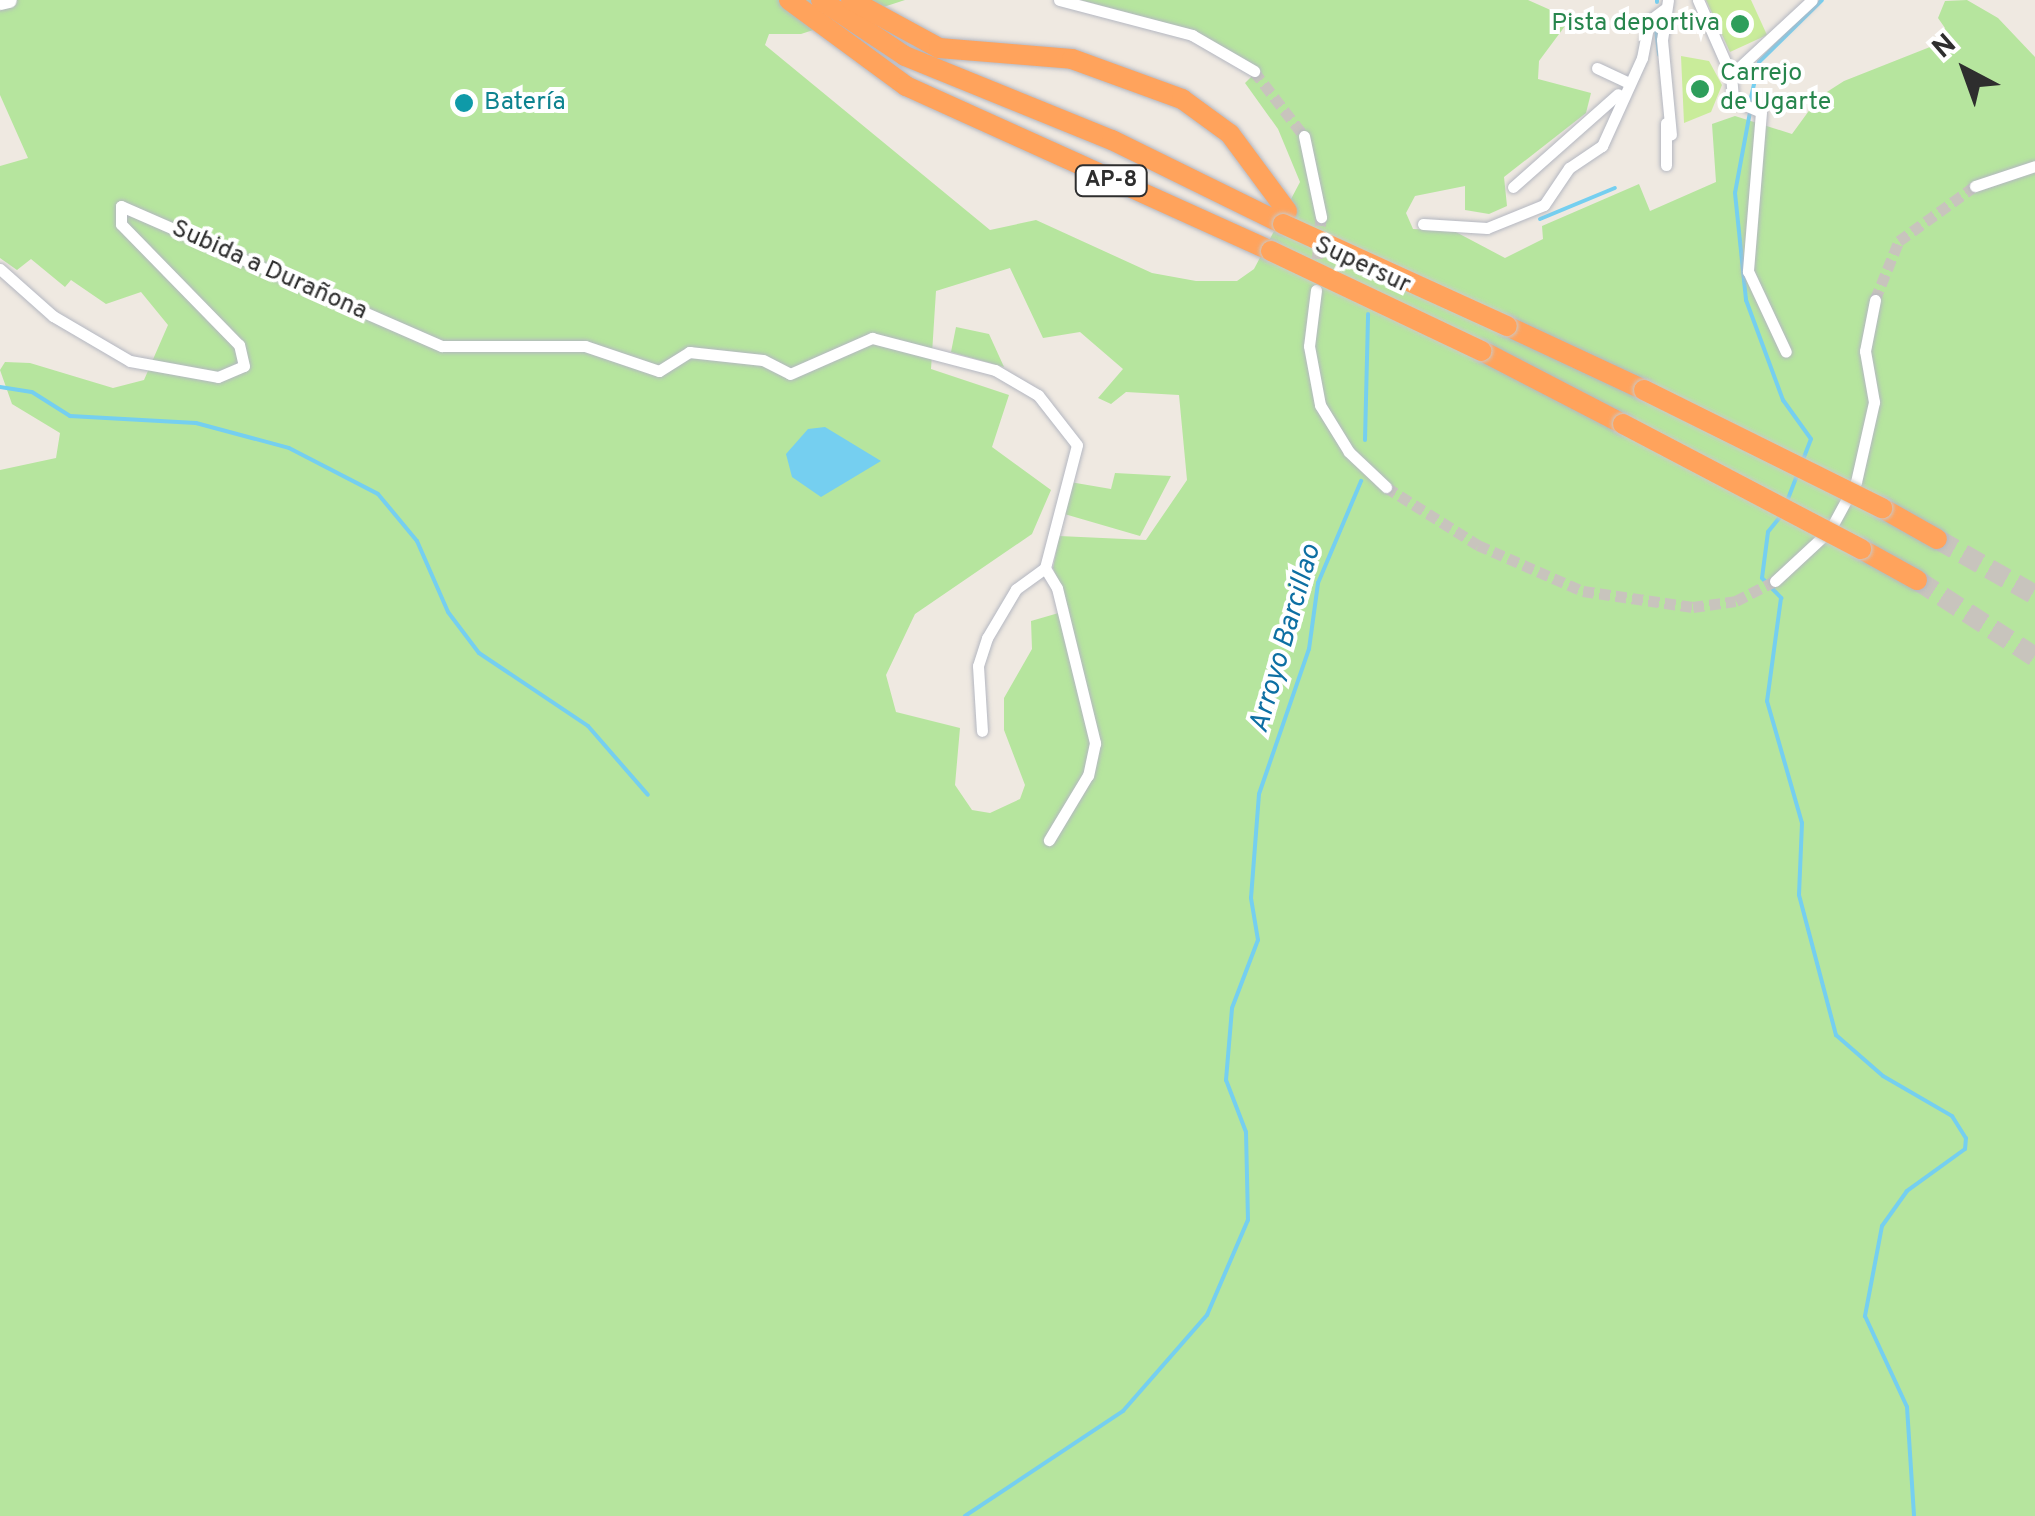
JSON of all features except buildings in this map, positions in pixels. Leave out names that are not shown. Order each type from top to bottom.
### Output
[{"type":"highway","name":"Supersur","points":[[789,0],[861,56],[953,108],[1482,350],[1916,580]]},
{"type":"highway","name":"AP-8","points":[[821,0],[1644,390],[1937,539]]},
{"type":"highway","name":"AP-8","points":[[850,0],[885,33],[939,48],[1072,58],[1182,99],[1230,134],[1285,217]]},
{"type":"street","points":[[0,2],[9,0]]},
{"type":"street","points":[[1059,0],[1192,35],[1254,71]]},
{"type":"street","points":[[1698,0],[1731,75],[1733,100],[1762,112],[1748,271],[1786,352]]},
{"type":"street","points":[[1731,75],[1812,0]]},
{"type":"street","points":[[1423,224],[1487,228],[1534,214],[1569,168],[1602,146],[1625,86],[1642,58],[1649,22],[1666,5]]},
{"type":"street","points":[[1666,5],[1666,165]]},
{"type":"street","points":[[1597,68],[1625,86]]},
{"type":"street","points":[[1513,187],[1625,86]]},
{"type":"street","points":[[1304,136],[1321,217]]},
{"type":"street","points":[[1976,186],[2035,166]]},
{"type":"street","name":"Subida a Durañona","points":[[0,269],[53,316],[130,361],[218,377],[239,373],[238,345],[120,224],[116,209],[130,205],[198,244],[442,346],[545,342],[612,350],[666,370],[681,355],[762,360],[790,374],[856,342],[882,339],[995,370],[1038,394],[1076,445],[1045,568]]},
{"type":"street","points":[[1316,290],[1309,346],[1320,405],[1348,452],[1386,488]]},
{"type":"street","points":[[1774,581],[1830,530],[1856,482],[1874,402],[1868,331],[1876,300]]},
{"type":"street","points":[[982,731],[978,666],[987,638],[1016,589],[1045,568],[1057,588],[1094,743],[1088,775],[1049,840]]},
{"type":"green space","points":[[0,0],[905,0],[801,34],[769,34],[765,45],[990,230],[1036,220],[1152,273],[1196,281],[1237,281],[1254,269],[1300,182],[1278,129],[1245,83],[1259,69],[1192,30],[1080,0],[1528,0],[1555,12],[1565,26],[1539,61],[1538,79],[1591,93],[1586,113],[1504,177],[1507,206],[1489,214],[1465,210],[1465,186],[1415,196],[1406,213],[1413,229],[1454,231],[1505,258],[1543,239],[1542,226],[1639,184],[1650,211],[1716,182],[1712,124],[1735,116],[1792,134],[1819,97],[1844,81],[1930,47],[1945,28],[1938,18],[1945,1],[1967,0],[1998,18],[2035,57],[2035,1516],[0,1516],[0,470],[56,458],[60,433],[12,404],[0,370],[5,362],[30,363],[113,388],[144,380],[168,325],[141,292],[106,304],[71,280],[65,287],[31,259],[17,270],[0,258],[0,166],[28,158],[0,95]],"holes":[[[1010,268],[1043,338],[1080,332],[1123,369],[1098,398],[1111,404],[1126,392],[1179,395],[1187,480],[1146,540],[1059,536],[1053,568],[1069,610],[1031,621],[1032,649],[1004,698],[1004,730],[1025,785],[1020,799],[990,813],[972,810],[955,785],[960,728],[896,712],[886,675],[915,614],[1032,534],[1051,490],[992,447],[1009,395],[931,369],[936,291]]]},
{"type":"green space","name":"Pista deportiva","points":[[1706,0],[1751,0],[1767,35],[1730,52]]},
{"type":"green space","name":"Carrejo de Ugarte","points":[[1681,56],[1709,61],[1722,85],[1711,112],[1684,123]]},
{"type":"green space","points":[[956,327],[989,334],[1004,367],[951,352]]},
{"type":"green space","points":[[1115,473],[1171,476],[1140,536],[1061,513],[1070,482],[1111,489]]},
{"type":"water","points":[[825,427],[881,461],[821,497],[792,477],[786,454],[808,429]]},
{"type":"waterway","points":[[1750,102],[1759,62],[1822,0]]},
{"type":"waterway","name":"Arroyo Barcillao","points":[[1655,21],[1659,55]]},
{"type":"waterway","points":[[1750,112],[1735,193],[1746,300],[1783,400],[1811,439],[1802,462]]},
{"type":"waterway","name":"Arroyo Barcillao","points":[[1540,219],[1615,188]]},
{"type":"waterway","name":"Arroyo Barcillao","points":[[1365,440],[1368,314]]},
{"type":"waterway","points":[[0,387],[32,392],[70,416],[196,423],[289,448],[378,494],[417,541],[448,612],[479,653],[588,726],[648,795]]},
{"type":"waterway","points":[[1786,504],[1797,476]]},
{"type":"waterway","name":"Arroyo Barcillao","points":[[965,1516],[1123,1411],[1207,1315],[1248,1220],[1246,1132],[1226,1080],[1232,1008],[1258,940],[1251,898],[1259,794],[1309,649],[1318,583],[1361,481]]},
{"type":"waterway","points":[[1780,517],[1768,532],[1762,578],[1781,598],[1767,701],[1802,823],[1799,895],[1836,1035],[1883,1076],[1952,1116],[1966,1138],[1965,1149],[1907,1191],[1882,1226],[1865,1316],[1907,1407],[1914,1516]]},
{"type":"tunnel","points":[[1254,71],[1304,136]]},
{"type":"tunnel","points":[[1875,300],[1899,241],[1975,186]]},
{"type":"tunnel","points":[[1316,275],[1321,217]]},
{"type":"tunnel","points":[[1386,487],[1478,545],[1583,591],[1693,607],[1736,601],[1775,581]]},
{"type":"tunnel","points":[[1937,539],[2035,595]]},
{"type":"tunnel","points":[[1917,580],[2035,657]]},
{"type":"place","name":"Pista deportiva","points":[[1740,24]]},
{"type":"place","name":"Carrejo de Ugarte","points":[[1700,89]]},
{"type":"place","name":"Batería","points":[[464,103]]}]
